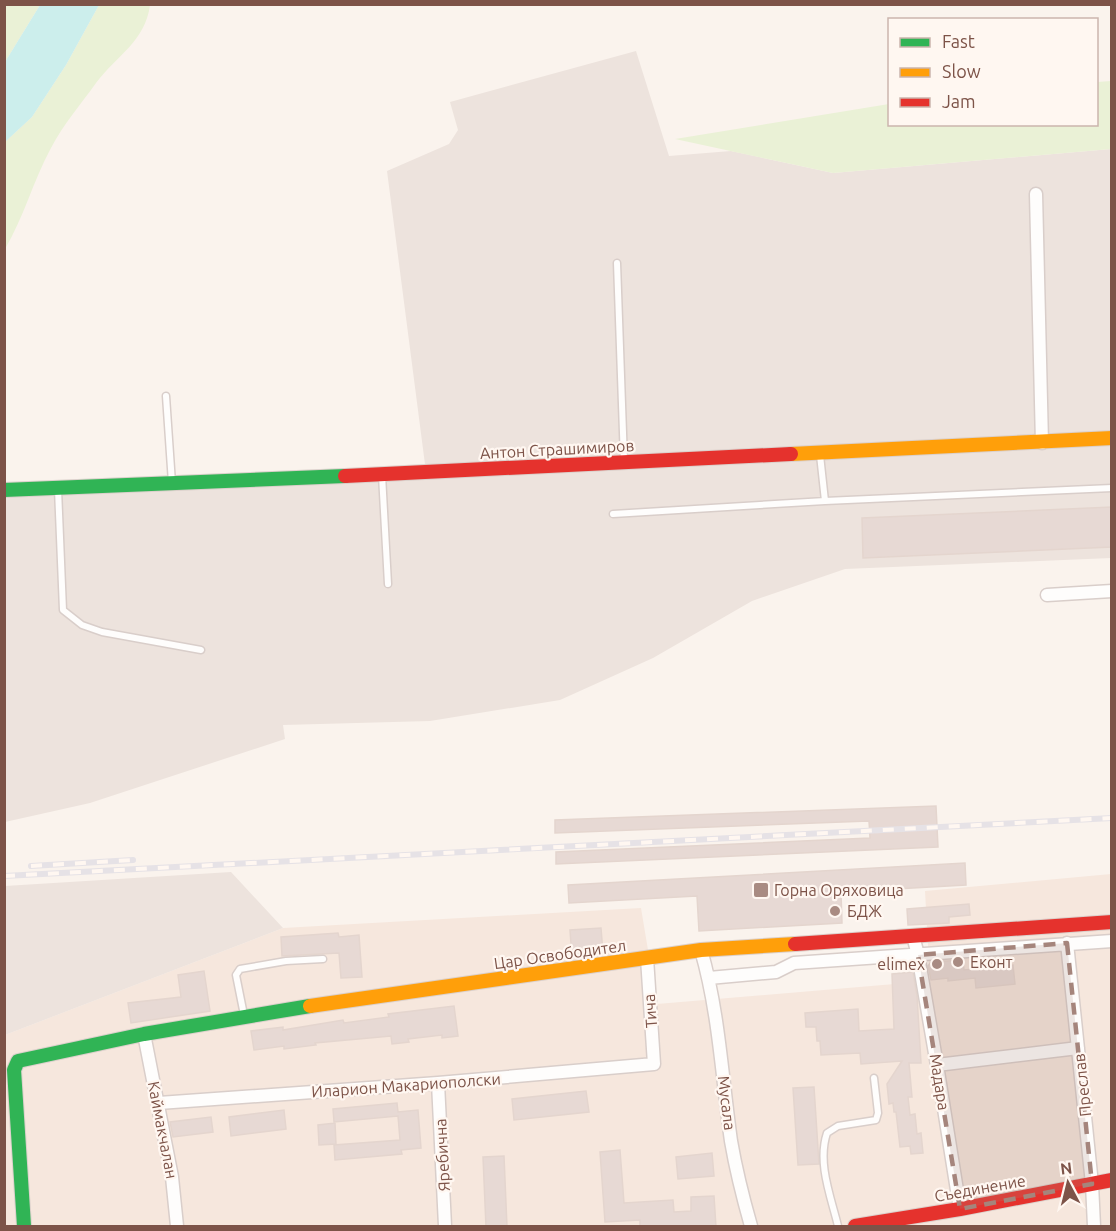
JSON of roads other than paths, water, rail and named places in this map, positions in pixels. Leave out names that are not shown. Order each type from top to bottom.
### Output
[{"type":"street","points":[[1036,194],[1042,443]]},
{"type":"street","name":"Антон Страшимиров","points":[[4,490],[382,475],[1112,438]]},
{"type":"street","points":[[1047,595],[1112,591]]},
{"type":"street","name":"Цар Освободител","points":[[24,1227],[14,1070],[18,1061],[144,1034],[244,1016],[701,950],[1112,922]]},
{"type":"street","name":"Мадара","points":[[913,936],[960,1209]]},
{"type":"street","points":[[709,978],[776,972],[794,963],[1112,941]]},
{"type":"street","points":[[792,943],[794,963]]},
{"type":"street","name":"Преслав","points":[[1067,943],[1092,1184],[1094,1227]]},
{"type":"street","name":"Мусала","points":[[701,950],[709,978],[732,1143],[741,1191],[751,1227]]},
{"type":"street","name":"Тича","points":[[647,958],[654,1064]]},
{"type":"street","name":"Каймакчалан","points":[[144,1034],[172,1177],[177,1227]]},
{"type":"street","points":[[937,1065],[1078,1048]]},
{"type":"street","name":"Иларион Макариополски","points":[[159,1103],[438,1083],[654,1064]]},
{"type":"street","name":"Яребична","points":[[438,1083],[446,1227]]},
{"type":"street","name":"Съединение","points":[[855,1227],[1112,1180]]},
{"type":"lane","points":[[617,263],[624,462]]},
{"type":"lane","points":[[166,396],[172,484]]},
{"type":"lane","points":[[820,454],[825,501]]},
{"type":"lane","points":[[382,475],[388,584]]},
{"type":"lane","points":[[58,488],[63,610],[81,626],[201,650]]},
{"type":"lane","points":[[613,514],[825,501],[1112,488]]},
{"type":"lane","points":[[244,1016],[236,975],[240,969],[286,961],[323,959]]},
{"type":"lane","points":[[838,1227],[826,1180],[824,1143],[827,1133],[838,1126],[876,1120],[878,1113],[874,1078]]},
{"type":"water","points":[[40,5],[99,5],[66,65],[32,117],[5,142],[5,62]]},
{"type":"railway","points":[[4,876],[1112,818]]},
{"type":"railway","points":[[31,866],[133,860]]},
{"type":"place","name":"Горна Оряховица","points":[[761,890]]},
{"type":"place","name":"БДЖ","points":[[835,911]]},
{"type":"place","name":"Еконт","points":[[958,962]]},
{"type":"place","name":"elimex","points":[[937,964]]}]
